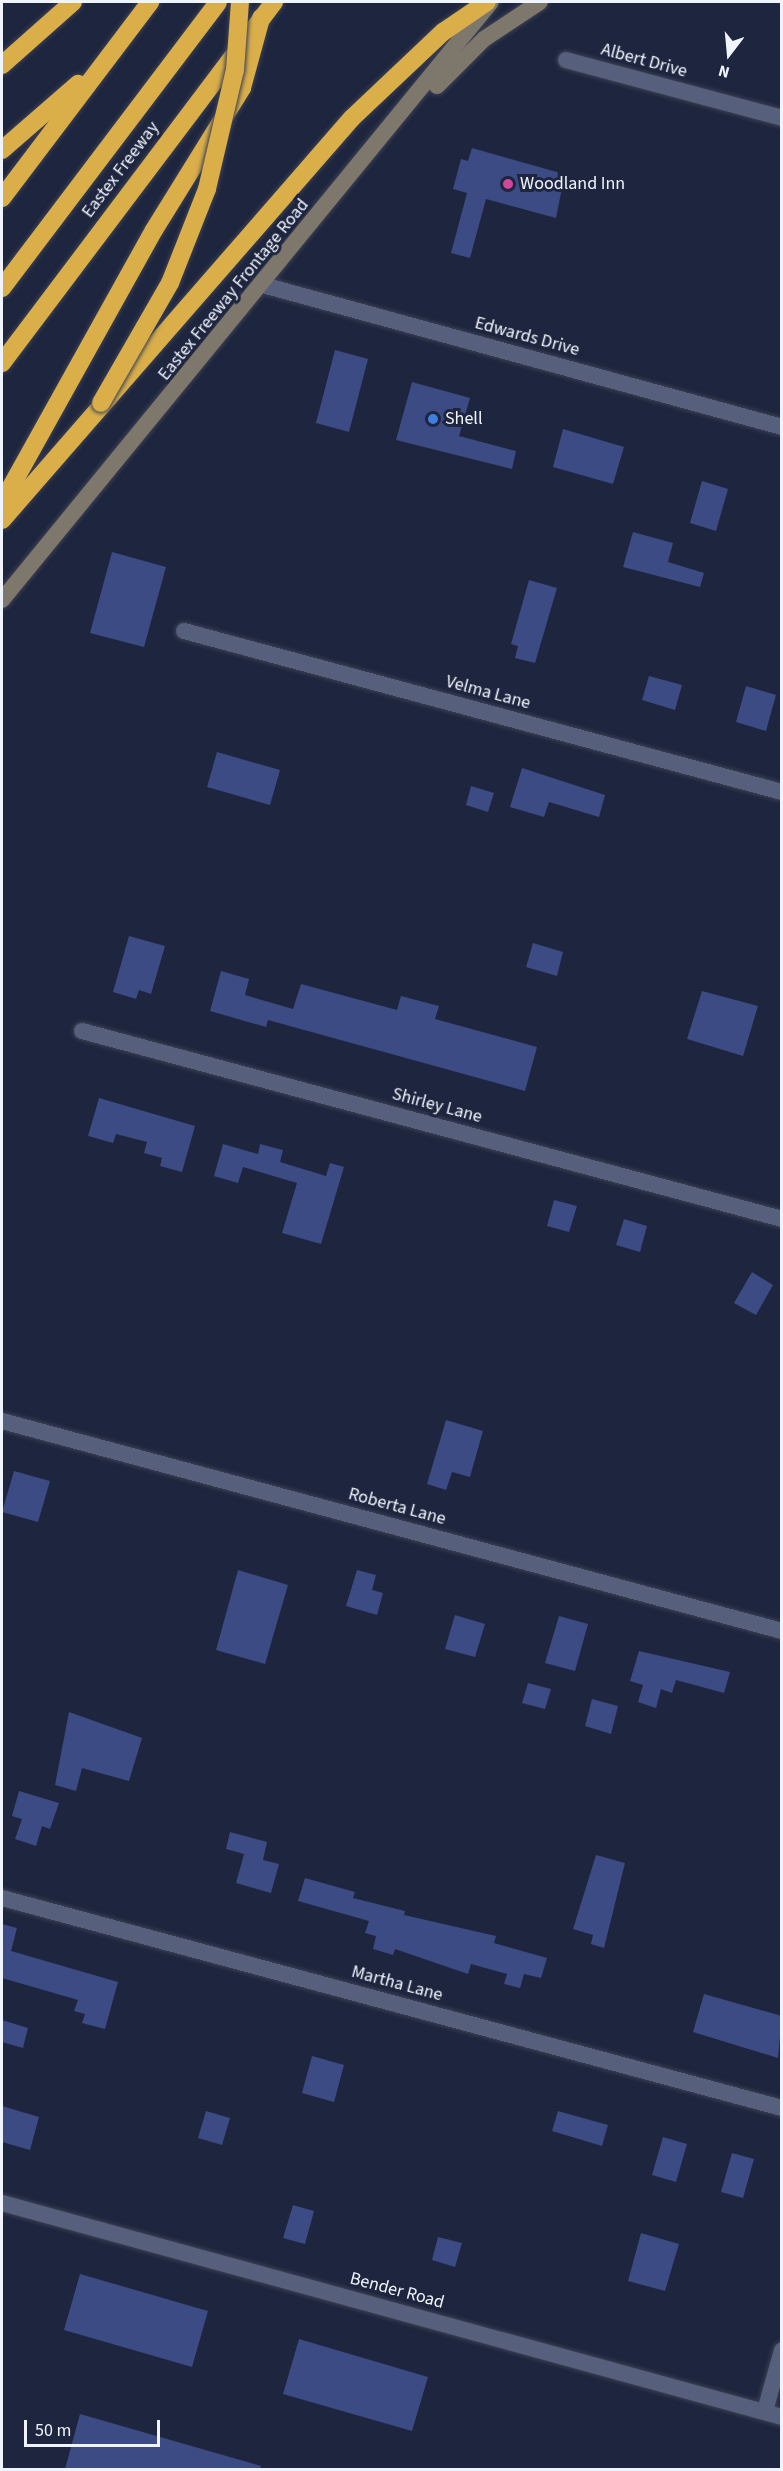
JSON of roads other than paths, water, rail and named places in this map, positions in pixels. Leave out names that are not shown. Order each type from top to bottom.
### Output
[{"type":"highway","points":[[2,65],[73,2]]},
{"type":"highway","points":[[2,198],[150,2]]},
{"type":"highway","points":[[2,288],[218,2]]},
{"type":"highway","points":[[101,403],[170,283],[207,189],[235,70],[240,2]]},
{"type":"highway","name":"Eastex Freeway","points":[[2,363],[274,2]]},
{"type":"highway","points":[[2,520],[101,403],[352,118],[443,32],[489,2]]},
{"type":"highway","points":[[2,503],[154,230],[242,88],[261,18]]},
{"type":"highway","points":[[2,150],[107,59]]},
{"type":"main road","name":"Eastex Freeway Frontage Road","points":[[2,600],[389,133],[489,2]]},
{"type":"main road","points":[[389,133],[484,39],[540,2]]},
{"type":"street","name":"Albert Drive","points":[[566,60],[782,118]]},
{"type":"street","name":"Edwards Drive","points":[[263,285],[782,427]]},
{"type":"street","name":"Velma Lane","points":[[184,631],[782,792]]},
{"type":"street","name":"Shirley Lane","points":[[82,1031],[782,1219]]},
{"type":"street","name":"Roberta Lane","points":[[2,1421],[782,1631]]},
{"type":"street","name":"Martha Lane","points":[[2,1898],[782,2108]]},
{"type":"street","name":"Bender Road","points":[[2,2203],[782,2417]]},
{"type":"street","points":[[765,2411],[782,2350]]},
{"type":"place","name":"Woodland Inn","points":[[508,184]]},
{"type":"place","name":"Shell","points":[[433,419]]}]
